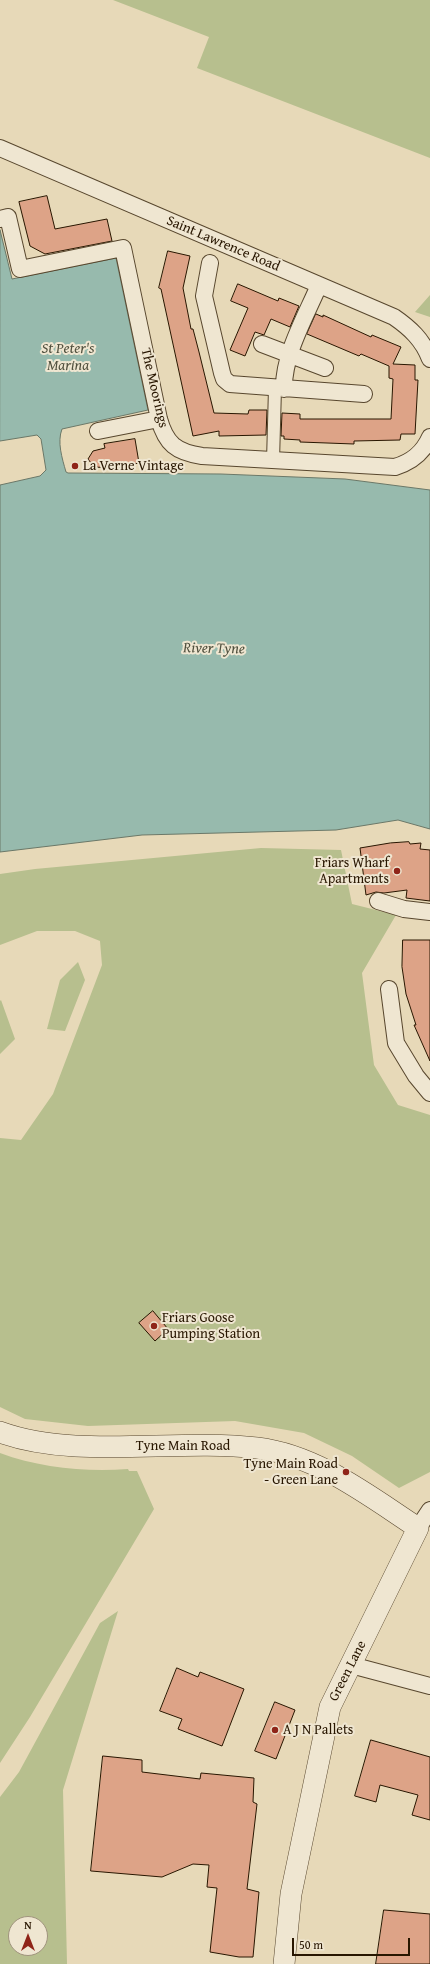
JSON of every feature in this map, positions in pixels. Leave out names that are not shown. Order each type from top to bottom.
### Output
[{"type":"street","name":"Saint Lawrence Road","points":[[0,148],[394,317],[420,339],[430,359]]},
{"type":"street","name":"The Moorings","points":[[0,219],[8,217],[20,269],[123,248],[159,419],[168,439],[174,447],[182,452],[202,456],[395,467],[404,464],[418,455],[424,450],[430,438]]},
{"type":"street","points":[[210,263],[204,296],[224,379],[230,384],[236,386],[364,394]]},
{"type":"street","points":[[273,461],[280,389],[290,354],[319,285]]},
{"type":"street","points":[[262,344],[325,368]]},
{"type":"street","points":[[98,431],[159,419]]},
{"type":"street","points":[[378,901],[404,909],[430,912]]},
{"type":"street","points":[[389,989],[396,1043],[416,1076],[430,1093]]},
{"type":"street","name":"Tyne Main Road","points":[[0,1432],[40,1442],[86,1446],[257,1448],[292,1456],[325,1470],[418,1528]]},
{"type":"street","name":"Green Lane","points":[[284,1964],[291,1894],[330,1707],[418,1528],[430,1510]]},
{"type":"street","points":[[351,1665],[430,1686]]},
{"type":"green space","points":[[113,0],[430,0],[430,158],[197,68],[209,37]]},
{"type":"green space","points":[[430,295],[430,317],[415,312]]},
{"type":"green space","points":[[261,848],[341,850],[352,904],[396,915],[362,973],[374,1065],[398,1105],[430,1115],[430,1472],[399,1488],[352,1456],[304,1433],[235,1421],[88,1426],[25,1419],[0,1407],[0,1138],[21,1140],[53,1094],[102,965],[100,941],[75,931],[37,931],[0,945],[0,874],[35,869]]},
{"type":"green space","points":[[78,962],[85,980],[65,1031],[47,1029],[60,980]]},
{"type":"green space","points":[[1,1000],[15,1039],[0,1054],[0,1001]]},
{"type":"green space","points":[[0,1453],[31,1462],[63,1468],[96,1470],[128,1469],[129,1471],[137,1471],[154,1509],[30,1717],[0,1763]]},
{"type":"green space","points":[[118,1611],[63,1790],[67,1964],[0,1964],[0,1797],[19,1772],[100,1623]]},
{"type":"water","points":[[0,230],[12,279],[116,258],[148,410],[62,429],[60,445],[66,472],[221,474],[345,479],[430,490],[430,829],[398,820],[336,830],[142,835],[0,852],[0,485],[40,476],[46,470],[41,439],[37,435],[0,441]]},
{"type":"building","points":[[47,196],[55,229],[107,219],[112,241],[45,254],[30,246],[19,202]]},
{"type":"building","points":[[168,251],[190,256],[183,288],[191,329],[193,329],[214,413],[248,414],[249,410],[267,410],[266,435],[219,436],[219,431],[193,436],[161,289],[159,288]]},
{"type":"building","points":[[238,284],[278,301],[279,298],[299,306],[290,327],[271,319],[264,335],[255,332],[245,356],[230,350],[248,308],[231,301]]},
{"type":"building","points":[[316,314],[323,317],[323,315],[371,337],[372,335],[401,347],[393,364],[415,365],[415,380],[418,380],[415,434],[401,434],[400,440],[354,441],[354,444],[300,442],[300,440],[284,439],[284,436],[281,436],[282,413],[300,414],[300,419],[391,419],[393,379],[389,378],[389,366],[361,354],[359,356],[307,334]]},
{"type":"building","points":[[135,439],[139,463],[113,468],[94,467],[88,459],[93,451],[105,448],[104,444]]},
{"type":"building","name":"Friars Wharf Apartments","points":[[409,842],[410,844],[421,843],[420,849],[430,850],[430,901],[406,898],[407,890],[384,893],[376,892],[366,895],[360,848],[390,843]]},
{"type":"building","points":[[403,940],[430,940],[430,1061],[414,1025],[416,1025],[406,994],[402,967]]},
{"type":"building","name":"Friars Goose Pumping Station","points":[[153,1311],[168,1329],[155,1341],[139,1323]]},
{"type":"building","points":[[177,1668],[198,1677],[200,1672],[244,1689],[222,1746],[178,1729],[182,1719],[160,1711]]},
{"type":"building","name":"A J N Pallets","points":[[275,1702],[295,1710],[276,1759],[255,1751]]},
{"type":"building","points":[[371,1740],[430,1757],[430,1820],[412,1815],[418,1795],[380,1785],[376,1802],[355,1796]]},
{"type":"building","points":[[103,1756],[142,1760],[142,1772],[200,1779],[201,1773],[254,1778],[253,1802],[257,1804],[247,1889],[259,1892],[253,1957],[239,1957],[210,1952],[217,1888],[207,1887],[209,1865],[193,1864],[162,1877],[91,1871]]},
{"type":"building","points":[[384,1910],[430,1914],[430,1964],[376,1964]]},
{"type":"place","name":"La Verne Vintage","points":[[75,466]]},
{"type":"place","name":"Friars Wharf Apartments","points":[[397,871]]},
{"type":"place","name":"Friars Goose Pumping Station","points":[[154,1326]]},
{"type":"place","name":"Tyne Main Road - Green Lane","points":[[346,1472]]},
{"type":"place","name":"A J N Pallets","points":[[275,1730]]},
{"type":"water label","name":"St Peter's Marina","points":[[68,358]]},
{"type":"water label","name":"River Tyne","points":[[214,649]]}]
